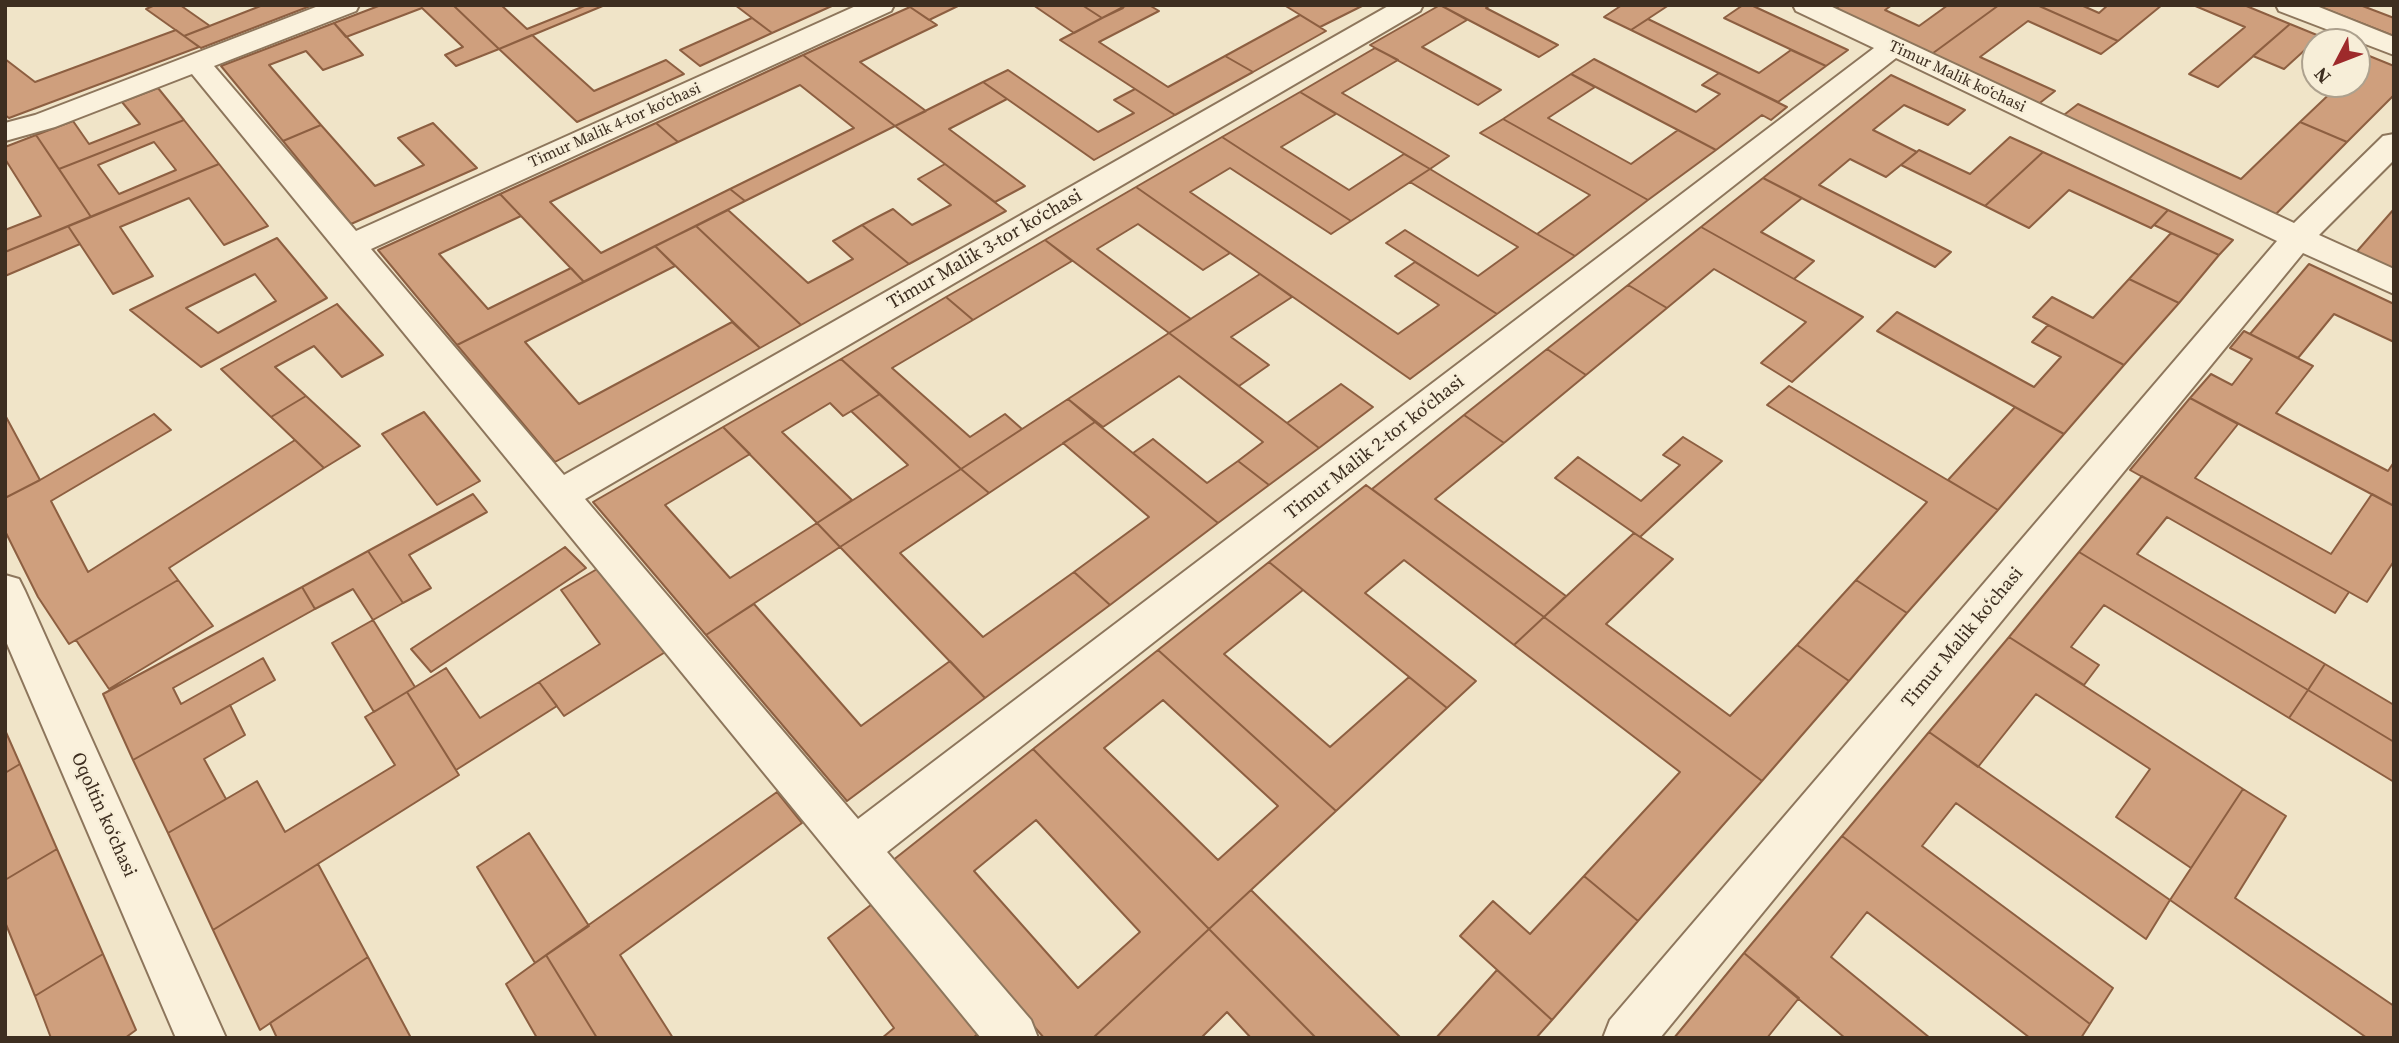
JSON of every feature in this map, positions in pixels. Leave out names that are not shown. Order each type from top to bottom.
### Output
[{"type":"street","points":[[5,132],[45,121],[346,5]]},
{"type":"street","name":"Timur Malik 4-tor koʻchasi","points":[[350,246],[881,5]]},
{"type":"street","name":"Timur Malik 3-tor koʻchasi","points":[[561,495],[1410,5]]},
{"type":"street","name":"Timur Malik koʻchasi","points":[[1806,5],[2394,283]]},
{"type":"street","points":[[2289,5],[2394,47]]},
{"type":"street","name":"Timur Malik 2-tor koʻchasi","points":[[856,848],[1894,47]]},
{"type":"street","points":[[198,64],[1013,1038]]},
{"type":"street","name":"Timur Malik koʻchasi","points":[[1628,1038],[2298,237],[2394,144]]},
{"type":"street","name":"Oqoltin koʻchasi","points":[[5,591],[201,1038]]},
{"type":"building","points":[[155,5],[180,5],[210,26],[184,36],[146,9]]},
{"type":"building","points":[[263,5],[313,5],[201,48],[184,36]]},
{"type":"building","points":[[381,5],[453,5],[499,49],[456,66],[445,55],[463,47],[422,8],[346,37],[334,23]]},
{"type":"building","points":[[453,5],[501,5],[527,29],[587,5],[605,5],[499,49]]},
{"type":"building","points":[[735,5],[779,6],[834,5],[772,33]]},
{"type":"building","points":[[960,5],[929,20],[910,7]]},
{"type":"building","points":[[1033,5],[1082,5],[1102,18],[1074,33]]},
{"type":"building","points":[[1082,5],[1119,5],[1123,8],[1102,18]]},
{"type":"building","points":[[1127,5],[1149,5],[1159,11],[1099,42],[1168,87],[1225,56],[1253,72],[1175,115],[1060,40]]},
{"type":"building","points":[[1284,5],[1364,5],[1320,27]]},
{"type":"building","points":[[1440,5],[1491,5],[1486,8],[1558,45],[1539,57]]},
{"type":"building","points":[[1440,5],[1467,20],[1422,47],[1501,90],[1478,105],[1370,45]]},
{"type":"building","points":[[1622,5],[1669,5],[1631,30],[1604,17]]},
{"type":"building","points":[[1743,5],[1751,5],[1848,50],[1826,66],[1724,18]]},
{"type":"building","points":[[1841,5],[1892,5],[1885,10],[1919,26],[1948,5],[1999,5],[1929,56],[1833,10]]},
{"type":"building","points":[[1999,5],[2037,5],[2118,41],[2101,54],[2028,21],[1980,57],[2055,91],[2036,106],[1929,56]]},
{"type":"building","points":[[2037,5],[2081,5],[2099,13],[2108,5],[2162,5],[2118,41]]},
{"type":"building","points":[[2193,5],[2244,5],[2290,24],[2218,87],[2189,74],[2245,27]]},
{"type":"building","points":[[2315,5],[2360,5],[2394,18],[2394,36]]},
{"type":"building","points":[[910,7],[937,25],[860,62],[926,111],[895,126],[803,55]]},
{"type":"building","points":[[1300,15],[1326,31],[1253,72],[1225,56]]},
{"type":"building","points":[[752,18],[772,33],[700,66],[680,50]]},
{"type":"building","points":[[1648,19],[1759,73],[1791,50],[1826,66],[1778,102],[1631,30]]},
{"type":"building","points":[[334,23],[363,55],[323,70],[306,51],[269,65],[321,125],[283,141],[221,66]]},
{"type":"building","points":[[2290,24],[2301,28],[2301,53],[2284,69],[2253,56]]},
{"type":"building","points":[[176,30],[199,47],[9,118],[5,115],[5,59],[35,82]]},
{"type":"building","points":[[532,35],[594,91],[666,60],[684,74],[577,122],[499,49]]},
{"type":"building","points":[[1375,48],[1398,60],[1342,93],[1449,156],[1430,169],[1300,92]]},
{"type":"building","points":[[803,55],[895,126],[745,201],[730,189],[854,128],[800,85],[678,142],[656,123]]},
{"type":"building","points":[[2371,57],[2394,66],[2394,95],[2347,142],[2300,122],[2325,98],[2371,98]]},
{"type":"building","points":[[1594,59],[1696,112],[1720,94],[1702,85],[1719,73],[1787,107],[1771,120],[1762,115],[1716,150],[1571,74]]},
{"type":"building","points":[[1008,70],[1098,132],[1134,113],[1114,100],[1135,89],[1175,115],[1094,160],[983,82]]},
{"type":"building","points":[[1571,74],[1595,87],[1548,118],[1631,164],[1678,130],[1716,150],[1648,200],[1503,119]]},
{"type":"building","points":[[1891,75],[1965,110],[1948,125],[1904,105],[1873,130],[1917,152],[1886,177],[1850,159],[1819,185],[1951,252],[1935,267],[1763,178]]},
{"type":"building","points":[[983,82],[1007,99],[949,129],[1025,186],[995,202],[895,126]]},
{"type":"building","points":[[158,88],[184,120],[59,169],[36,135],[73,121],[89,144],[140,124],[122,102]]},
{"type":"building","points":[[1300,92],[1336,114],[1281,147],[1349,190],[1404,154],[1430,169],[1351,221],[1222,137]]},
{"type":"building","points":[[2078,104],[2241,179],[2300,122],[2347,142],[2272,218],[2060,118]]},
{"type":"building","points":[[1503,119],[1648,200],[1575,256],[1537,234],[1590,195],[1480,133]]},
{"type":"building","points":[[184,120],[219,164],[91,217],[59,169]],"holes":[[[154,142],[176,170],[119,194],[98,165]]]},
{"type":"building","points":[[433,123],[477,168],[351,224],[283,141],[321,125],[375,186],[424,165],[398,138]]},
{"type":"building","points":[[656,123],[678,142],[550,202],[601,253],[730,189],[745,201],[584,282],[500,194]]},
{"type":"building","points":[[36,135],[91,217],[5,252],[5,230],[41,216],[5,159],[5,147]]},
{"type":"building","points":[[1222,137],[1351,221],[1331,234],[1230,168],[1190,192],[1398,334],[1439,305],[1395,276],[1415,262],[1497,314],[1410,379],[1136,187]]},
{"type":"building","points":[[2010,137],[2043,152],[1985,206],[1901,165],[1919,150],[1970,174]]},
{"type":"building","points":[[2043,152],[2168,210],[2151,228],[2069,190],[2029,228],[1985,206]]},
{"type":"building","points":[[219,164],[268,226],[224,245],[189,198],[120,227],[153,276],[113,294],[68,226]]},
{"type":"building","points":[[945,164],[1006,211],[909,264],[862,225],[893,209],[912,225],[951,205],[918,179]]},
{"type":"building","points":[[1430,169],[1575,256],[1497,314],[1386,243],[1405,230],[1478,276],[1518,247],[1410,182]]},
{"type":"building","points":[[1763,178],[1802,198],[1761,232],[1814,261],[1794,279],[1701,227]]},
{"type":"building","points":[[1136,187],[1230,253],[1203,270],[1138,224],[1097,249],[1191,319],[1169,333],[1045,240]]},
{"type":"building","points":[[500,194],[521,216],[439,254],[488,309],[571,268],[584,282],[457,345],[378,250]]},
{"type":"building","points":[[2394,209],[2394,276],[2352,257]]},
{"type":"building","points":[[728,210],[808,283],[853,259],[833,241],[862,225],[909,264],[801,325],[696,226]]},
{"type":"building","points":[[2168,210],[2233,240],[2219,255],[2154,225]]},
{"type":"building","points":[[68,226],[80,244],[5,276],[5,252]]},
{"type":"building","points":[[696,226],[801,325],[760,348],[655,246]]},
{"type":"building","points":[[1701,227],[1863,317],[1792,382],[1761,363],[1806,322],[1714,269],[1667,308],[1628,285]]},
{"type":"building","points":[[2171,233],[2219,255],[2179,303],[2129,279]]},
{"type":"building","points":[[277,238],[327,298],[201,367],[130,310]],"holes":[[[255,274],[276,301],[218,333],[186,308]]]},
{"type":"building","points":[[1045,240],[1072,261],[973,320],[946,297]]},
{"type":"building","points":[[655,246],[675,266],[525,342],[579,404],[732,322],[760,348],[555,462],[457,345]]},
{"type":"building","points":[[2309,264],[2394,304],[2394,342],[2334,314],[2298,358],[2250,334]]},
{"type":"building","points":[[1260,274],[1292,297],[1231,337],[1269,365],[1239,386],[1169,333]]},
{"type":"building","points":[[2129,279],[2179,303],[2124,365],[2033,317],[2052,297],[2093,318]]},
{"type":"building","points":[[1628,285],[1667,308],[1586,375],[1547,349]]},
{"type":"building","points":[[946,297],[973,320],[892,368],[970,437],[1005,414],[1022,429],[961,469],[841,359]]},
{"type":"building","points":[[337,304],[383,355],[342,377],[314,346],[275,367],[306,396],[271,417],[221,369]]},
{"type":"building","points":[[1897,312],[2034,387],[2061,357],[2032,342],[2048,325],[2124,365],[2064,434],[1877,331]]},
{"type":"building","points":[[2244,331],[2313,366],[2276,413],[2388,471],[2394,462],[2394,506],[2190,398],[2211,374],[2232,385],[2252,359],[2230,348]]},
{"type":"building","points":[[1169,333],[1319,448],[1269,485],[1238,461],[1263,442],[1179,376],[1103,427],[1068,399]]},
{"type":"building","points":[[1547,349],[1586,375],[1504,443],[1464,415]]},
{"type":"building","points":[[841,359],[880,394],[843,416],[830,403],[782,432],[852,500],[817,523],[723,427]]},
{"type":"building","points":[[1341,384],[1373,407],[1319,448],[1287,423]]},
{"type":"building","points":[[1789,386],[1998,510],[1907,613],[1856,580],[1927,502],[1767,405]]},
{"type":"building","points":[[880,394],[961,469],[840,547],[817,523],[908,465],[851,411]]},
{"type":"building","points":[[306,396],[360,446],[324,468],[271,417]]},
{"type":"building","points":[[2190,398],[2238,424],[2195,478],[2331,554],[2372,494],[2394,506],[2394,561],[2367,602],[2130,470]]},
{"type":"building","points":[[1068,399],[1095,422],[989,493],[961,469]]},
{"type":"building","points":[[2015,407],[2064,434],[1998,510],[1948,480]]},
{"type":"building","points":[[424,412],[480,481],[437,505],[382,434]]},
{"type":"building","points":[[154,414],[171,430],[51,501],[88,572],[295,440],[324,468],[169,568],[178,580],[69,644],[38,597],[5,531],[5,498]]},
{"type":"building","points":[[5,415],[40,480],[5,498]]},
{"type":"building","points":[[1464,415],[1504,443],[1435,499],[1566,596],[1544,617],[1372,489]]},
{"type":"building","points":[[1095,422],[1218,523],[1110,605],[1074,572],[1149,517],[1063,443]]},
{"type":"building","points":[[723,427],[750,454],[665,505],[730,578],[817,523],[840,547],[706,635],[593,502]]},
{"type":"building","points":[[1683,437],[1722,461],[1640,537],[1555,478],[1578,457],[1641,501],[1680,465],[1663,455]]},
{"type":"building","points":[[1153,439],[1207,483],[1238,461],[1269,485],[1218,523],[1133,453]]},
{"type":"building","points":[[961,469],[989,493],[900,553],[983,637],[1074,572],[1110,605],[985,698],[840,547]]},
{"type":"building","points":[[2142,476],[2349,592],[2335,613],[2167,517],[2137,554],[2325,664],[2308,690],[2079,552]]},
{"type":"building","points":[[1366,485],[1544,617],[1514,645],[1404,560],[1365,593],[1476,681],[1447,708],[1269,562]]},
{"type":"building","points":[[473,494],[487,512],[409,555],[431,588],[403,603],[368,551]]},
{"type":"building","points":[[1634,533],[1673,559],[1606,624],[1730,716],[1797,645],[1849,681],[1762,781],[1544,617]]},
{"type":"building","points":[[565,547],[586,568],[431,672],[411,649]]},
{"type":"building","points":[[368,551],[403,603],[373,620],[353,589],[315,609],[302,587]]},
{"type":"building","points":[[2079,552],[2308,690],[2289,718],[2104,605],[2071,647],[2099,665],[2084,685],[2009,637]]},
{"type":"building","points":[[1269,562],[1303,590],[1224,654],[1330,747],[1409,677],[1447,708],[1336,811],[1158,650]]},
{"type":"building","points":[[604,565],[670,649],[564,716],[539,682],[600,644],[561,590]]},
{"type":"building","points":[[178,580],[213,626],[109,689],[76,640]]},
{"type":"building","points":[[1856,580],[1907,613],[1849,681],[1797,645]]},
{"type":"building","points":[[302,587],[315,609],[173,688],[181,704],[263,658],[275,680],[133,760],[103,694]]},
{"type":"building","points":[[754,604],[861,726],[950,661],[985,698],[847,801],[706,635]]},
{"type":"building","points":[[1544,617],[1762,781],[1638,921],[1584,876],[1680,772],[1514,645]]},
{"type":"building","points":[[373,620],[415,687],[374,712],[332,643]]},
{"type":"building","points":[[2009,637],[2243,789],[2191,868],[2116,817],[2150,769],[2036,694],[1978,767],[1929,732]]},
{"type":"building","points":[[1158,650],[1336,811],[1209,929],[1033,749]],"holes":[[[1163,700],[1278,806],[1218,860],[1104,748]]]},
{"type":"building","points":[[2325,664],[2394,705],[2394,742],[2308,690]]},
{"type":"building","points":[[446,668],[480,718],[539,682],[557,706],[456,770],[407,692]]},
{"type":"building","points":[[2308,690],[2394,742],[2394,782],[2289,718]]},
{"type":"building","points":[[407,692],[459,775],[213,930],[168,833],[257,781],[285,832],[395,765],[365,717]]},
{"type":"building","points":[[230,705],[245,735],[204,759],[226,799],[168,833],[133,760]]},
{"type":"building","points":[[5,730],[20,764],[5,773]]},
{"type":"building","points":[[1929,732],[2170,900],[2146,939],[1956,803],[1922,846],[2113,988],[2090,1024],[1842,836]]},
{"type":"building","points":[[1033,749],[1209,929],[1093,1038],[1044,1038],[892,861]],"holes":[[[1036,820],[1140,932],[1078,988],[974,871]]]},
{"type":"building","points":[[20,764],[57,849],[5,880],[5,773]]},
{"type":"building","points":[[2243,789],[2286,816],[2235,898],[2394,1006],[2394,1038],[2367,1038],[2170,900]]},
{"type":"building","points":[[777,792],[802,823],[620,955],[673,1038],[597,1038],[546,955]]},
{"type":"building","points":[[529,833],[589,926],[535,963],[477,867]]},
{"type":"building","points":[[1842,836],[2090,1024],[2081,1038],[2030,1038],[1867,912],[1831,957],[1930,1038],[1845,1038],[1744,953]]},
{"type":"building","points":[[57,849],[103,954],[35,996],[5,922],[5,880]]},
{"type":"building","points":[[318,864],[368,957],[260,1030],[213,930]]},
{"type":"building","points":[[1584,876],[1638,921],[1552,1020],[1460,936],[1493,901],[1530,934]]},
{"type":"building","points":[[1251,890],[1401,1038],[1316,1038],[1209,929]]},
{"type":"building","points":[[876,901],[980,1032],[973,1038],[882,1038],[894,1028],[828,938]]},
{"type":"building","points":[[1209,929],[1316,1038],[1251,1038],[1227,1012],[1201,1038],[1093,1038]]},
{"type":"building","points":[[1744,953],[1799,998],[1767,1038],[1674,1038]]},
{"type":"building","points":[[103,954],[136,1030],[125,1038],[51,1038],[35,996]]},
{"type":"building","points":[[546,955],[597,1038],[537,1038],[506,984]]},
{"type":"building","points":[[368,957],[411,1038],[277,1038],[270,1023]]},
{"type":"building","points":[[1497,970],[1552,1020],[1536,1038],[1436,1038]]}]
